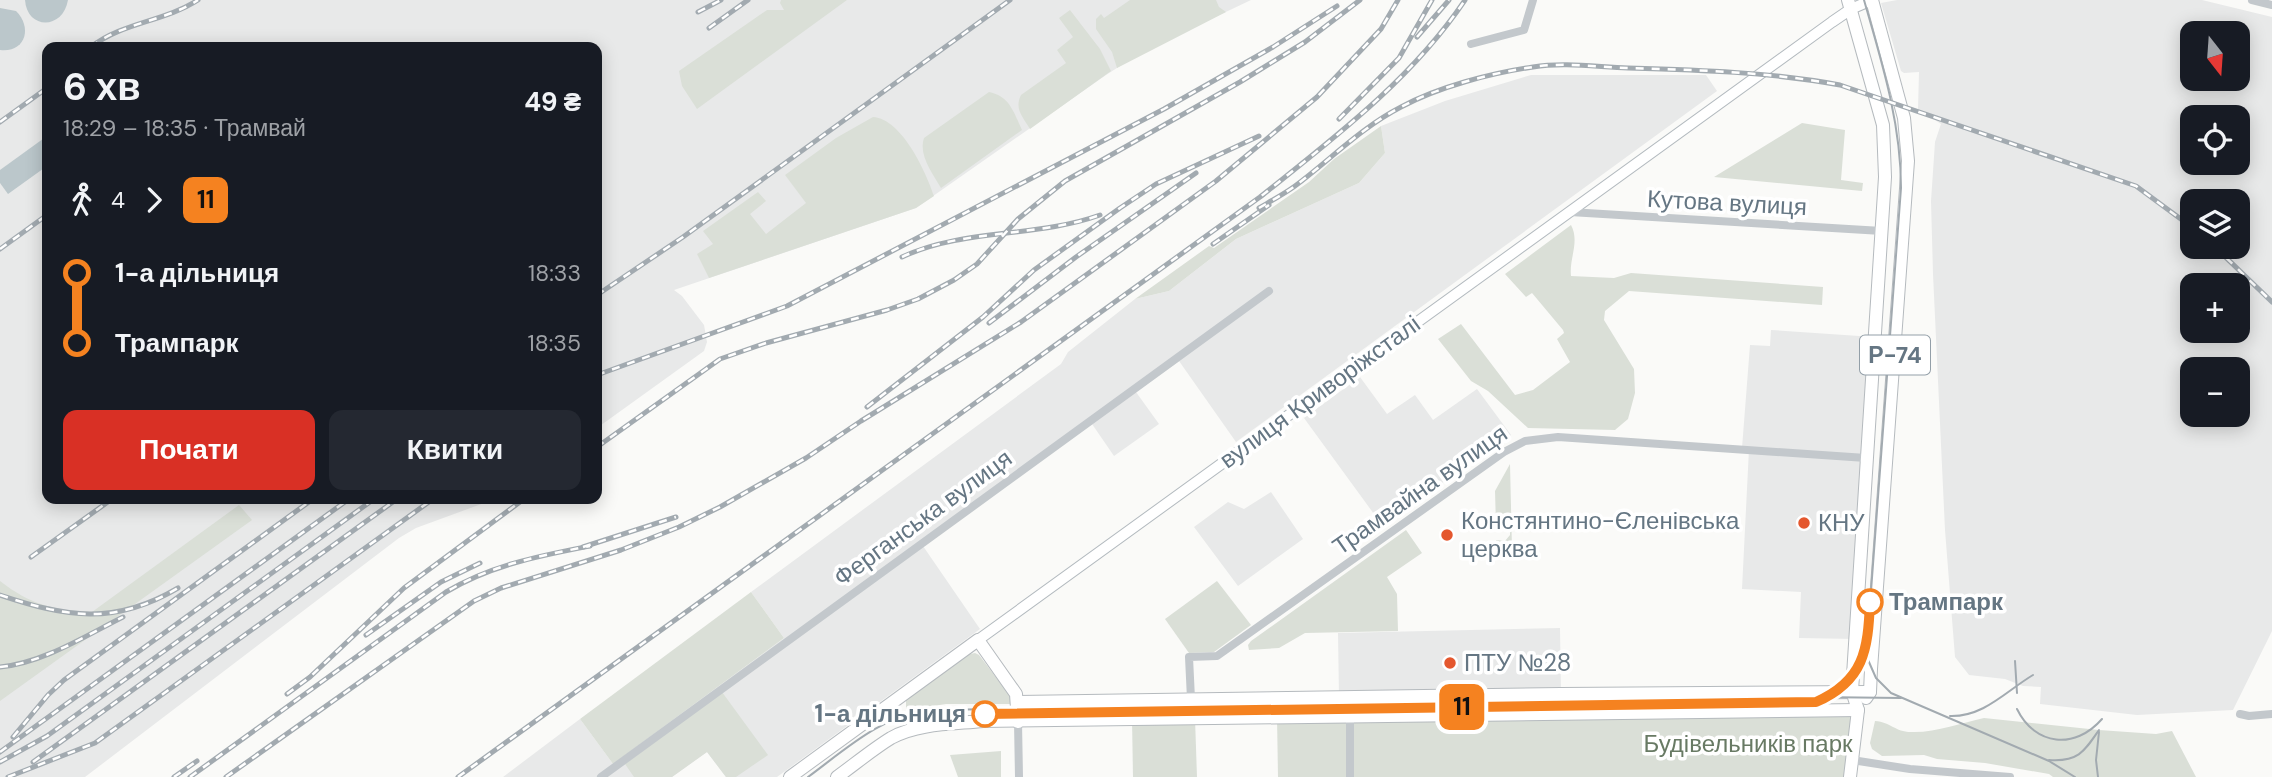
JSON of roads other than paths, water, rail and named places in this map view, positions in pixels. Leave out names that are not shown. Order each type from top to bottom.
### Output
[{"type":"main road","name":"вулиця Криворіжсталі","points":[[790,777],[1570,212],[1850,4],[1872,0]]},
{"type":"main road","name":"Р-74","points":[[1858,710],[1870,692],[1908,161],[1904,118],[1872,0]]},
{"type":"main road","name":"Р-74","points":[[1850,4],[1883,125],[1885,177],[1852,691],[1858,710],[1850,777]]},
{"type":"main road","points":[[978,640],[1011,686],[1018,702],[1018,722]]},
{"type":"main road","points":[[1018,702],[1870,692]]},
{"type":"main road","points":[[837,777],[893,737],[940,725],[1350,716],[1858,710]]},
{"type":"street","points":[[1471,44],[1524,30],[1533,0]]},
{"type":"street","points":[[2252,0],[2272,5]]},
{"type":"street","name":"Кутова вулиця","points":[[1570,212],[1882,231]]},
{"type":"street","name":"Ферганська вулиця","points":[[601,777],[1269,291]]},
{"type":"street","name":"Трамвайна вулиця","points":[[1191,699],[1189,657],[1217,656],[1493,460],[1525,441],[1558,437],[1866,458]]},
{"type":"street","points":[[2240,714],[2272,714]]},
{"type":"street","points":[[1350,716],[1350,777]]},
{"type":"street","points":[[1018,722],[1019,777]]},
{"type":"street","points":[[1852,760],[1910,769],[2010,777]]},
{"type":"tram line","points":[[1825,698],[1852,676],[1867,645],[1901,188],[1894,117],[1864,0]]},
{"type":"tram line","name":"11","points":[[985,714],[1816,702],[1839,689],[1863,660],[1867,645],[1870,602]]},
{"type":"tram line","points":[[1865,653],[1876,678],[1891,693],[2049,761],[2075,777]]},
{"type":"tram line","points":[[2015,661],[2017,693]]},
{"type":"tram line","points":[[1950,716],[1984,708],[2033,675]]},
{"type":"tram line","points":[[808,777],[880,726],[913,713],[930,710],[1901,698]]},
{"type":"tram line","points":[[2017,709],[2034,731],[2056,740],[2080,736],[2102,719]]},
{"type":"tram line","points":[[2049,760],[2074,757],[2089,744],[2099,730]]},
{"type":"tram line","points":[[2098,777],[2096,760],[2099,732]]},
{"type":"railway","points":[[98,42],[116,32],[171,13],[198,0]]},
{"type":"railway","points":[[698,12],[721,0]]},
{"type":"railway","points":[[709,28],[748,0]]},
{"type":"railway","points":[[602,292],[683,237],[1010,0]]},
{"type":"railway","points":[[602,443],[720,359],[766,343],[887,310],[918,299],[954,280],[977,264],[1018,219],[1065,181],[1240,82],[1305,42],[1360,0]]},
{"type":"railway","points":[[226,777],[474,601],[501,588],[621,550],[720,507],[806,458],[1021,322],[1216,181],[1317,97],[1381,29],[1398,0]]},
{"type":"railway","points":[[1339,119],[1399,58],[1432,0]]},
{"type":"railway","points":[[1417,37],[1449,0]]},
{"type":"railway","points":[[458,777],[1260,197],[1370,106],[1421,56],[1465,0]]},
{"type":"railway","points":[[602,373],[787,306],[1164,109],[1273,47],[1337,6]]},
{"type":"railway","points":[[1259,208],[1295,186],[1373,124],[1416,100],[1448,87],[1500,73],[1569,65],[1734,72],[1840,85],[2136,186],[2180,218]]},
{"type":"railway","points":[[0,122],[42,92]]},
{"type":"railway","points":[[867,407],[983,317],[1034,270],[1120,208],[1156,184],[1259,136]]},
{"type":"railway","points":[[989,323],[1076,257],[1196,173]]},
{"type":"railway","points":[[1213,244],[1269,205]]},
{"type":"railway","points":[[902,257],[950,241],[1051,227],[1100,215]]},
{"type":"railway","points":[[0,249],[42,219]]},
{"type":"railway","points":[[2227,259],[2272,302]]},
{"type":"railway","points":[[31,557],[105,504]]},
{"type":"railway","points":[[13,737],[64,680],[306,504]]},
{"type":"railway","points":[[0,752],[342,504]]},
{"type":"railway","points":[[0,762],[47,736],[367,504]]},
{"type":"railway","points":[[33,762],[390,504]]},
{"type":"railway","points":[[8,777],[95,743],[426,504]]},
{"type":"railway","points":[[287,694],[310,677],[404,588],[517,504]]},
{"type":"railway","points":[[583,547],[676,517]]},
{"type":"railway","points":[[190,777],[446,592],[498,568],[590,546]]},
{"type":"railway","points":[[366,635],[441,582],[480,563]]},
{"type":"railway","points":[[0,595],[47,609],[90,614],[132,608],[178,588]]},
{"type":"railway","points":[[0,667],[48,654],[123,617]]},
{"type":"railway","points":[[174,777],[197,761]]},
{"type":"place","name":"КНУ","points":[[1804,523]]},
{"type":"place","name":"Констянтино-Єленівська церква","points":[[1447,535]]},
{"type":"place","name":"Трампарк","points":[[1870,602]]},
{"type":"place","name":"ПТУ №28","points":[[1450,663]]},
{"type":"place","name":"1-а дільниця","points":[[985,714]]},
{"type":"park label","name":"Будівельників парк","points":[[1748,744]]}]
